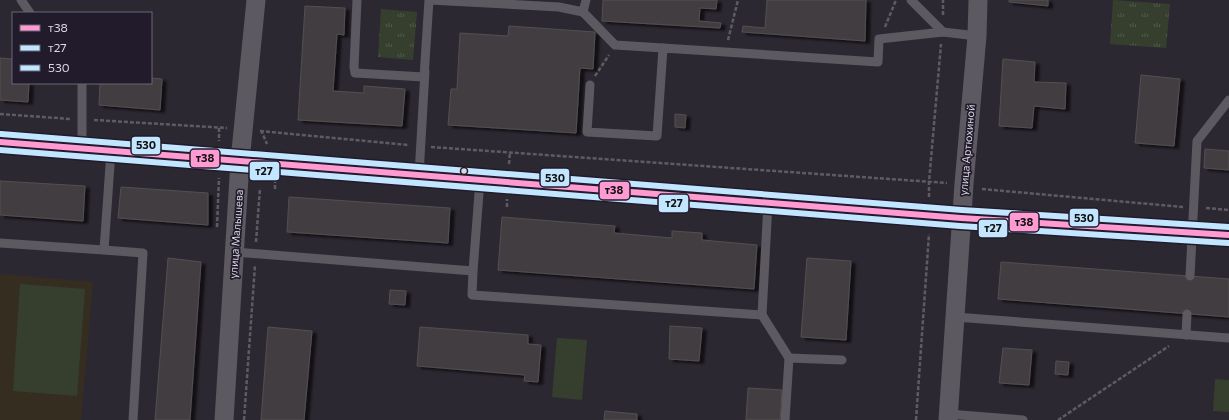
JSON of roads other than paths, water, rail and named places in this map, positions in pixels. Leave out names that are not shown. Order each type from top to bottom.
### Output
[{"type":"main road","points":[[0,142],[961,218],[1229,235]]},
{"type":"street","name":"улица Малышева","points":[[224,420],[240,161],[252,130],[256,0]]},
{"type":"street","name":"улица Артюхиной","points":[[948,417],[961,218],[977,36],[978,0]]},
{"type":"lane","points":[[21,0],[29,12]]},
{"type":"lane","points":[[357,0],[355,73],[424,77],[425,71]]},
{"type":"lane","points":[[419,175],[429,0],[559,7],[583,12],[615,44],[663,48],[878,62],[879,39],[942,32],[977,36]]},
{"type":"lane","points":[[583,12],[586,0]]},
{"type":"lane","points":[[911,0],[942,32]]},
{"type":"lane","points":[[590,85],[587,132],[657,136],[663,48]]},
{"type":"lane","points":[[82,84],[82,149]]},
{"type":"lane","points":[[1190,276],[1197,141],[1229,100]]},
{"type":"lane","points":[[104,250],[111,151]]},
{"type":"lane","points":[[480,180],[472,295],[762,315]]},
{"type":"lane","points":[[768,203],[762,315],[790,358],[785,420]]},
{"type":"lane","points":[[0,243],[143,254],[134,420]]},
{"type":"lane","points":[[234,252],[473,271]]},
{"type":"lane","points":[[1186,335],[1187,314]]},
{"type":"lane","points":[[955,317],[1229,338]]},
{"type":"lane","points":[[790,358],[842,360]]},
{"type":"lane","points":[[948,417],[1023,420]]}]
